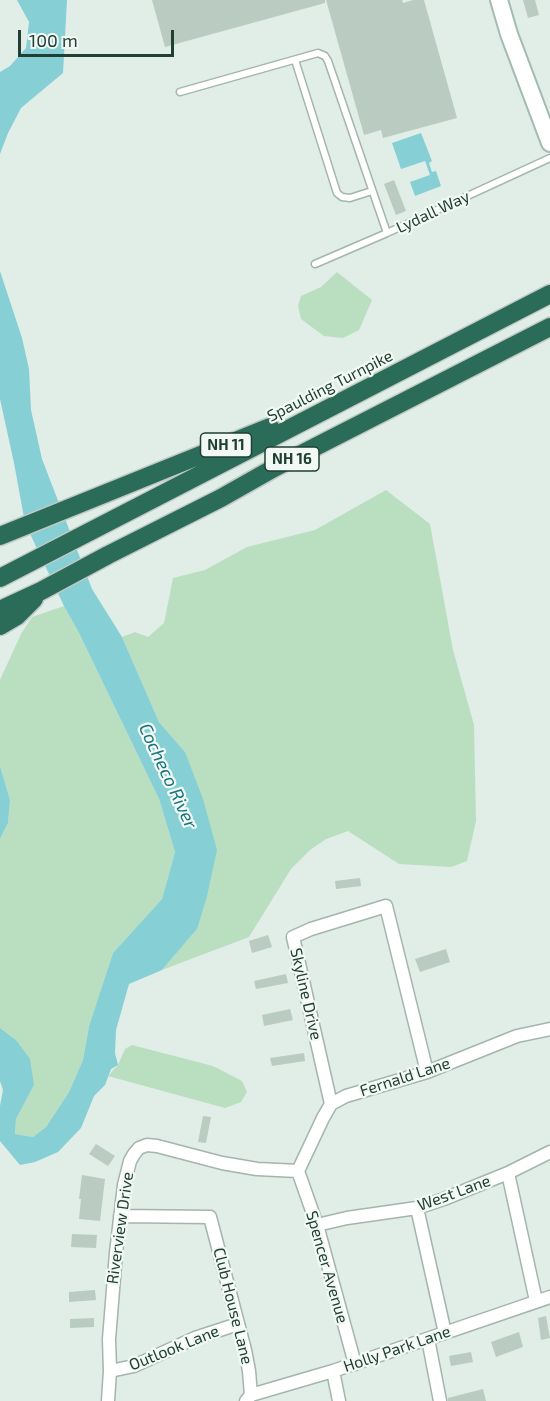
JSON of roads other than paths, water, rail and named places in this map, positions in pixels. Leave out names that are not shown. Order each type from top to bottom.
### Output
[{"type":"highway","name":"Spaulding Turnpike","points":[[0,578],[550,294]]},
{"type":"highway","name":"NH 16","points":[[0,610],[41,591],[274,468],[544,330]]},
{"type":"highway","name":"NH 11","points":[[3,535],[378,384]]},
{"type":"highway","points":[[0,627],[17,616],[41,591]]},
{"type":"street","points":[[499,0],[509,34],[550,142]]},
{"type":"street","name":"Skyline Drive","points":[[331,1104],[293,937],[320,926],[386,906],[427,1072]]},
{"type":"street","name":"Fernald Lane","points":[[331,1104],[346,1096],[427,1072],[509,1039],[550,1029]]},
{"type":"street","points":[[298,1171],[331,1104]]},
{"type":"street","name":"Riverview Drive","points":[[108,1401],[112,1290],[124,1185],[134,1154],[139,1148],[147,1145],[157,1146],[222,1163],[256,1169],[298,1171]]},
{"type":"street","name":"West Lane","points":[[317,1225],[347,1218],[417,1208],[508,1173],[550,1152]]},
{"type":"street","name":"Spencer Avenue","points":[[298,1171],[317,1225],[355,1364]]},
{"type":"street","points":[[508,1173],[536,1301]]},
{"type":"street","points":[[417,1208],[445,1333]]},
{"type":"street","name":"Club House Lane","points":[[120,1216],[210,1217],[249,1371],[248,1398]]},
{"type":"street","name":"Holly Park Lane","points":[[248,1398],[550,1297]]},
{"type":"street","name":"Outlook Lane","points":[[110,1371],[134,1366],[195,1338],[238,1324]]},
{"type":"street","points":[[428,1339],[440,1401]]},
{"type":"street","points":[[333,1371],[339,1401]]},
{"type":"lane","points":[[180,92],[318,53],[325,56],[387,233]]},
{"type":"lane","points":[[295,60],[337,193],[342,197],[350,198],[372,191]]},
{"type":"lane","name":"Lydall Way","points":[[315,264],[550,158]]},
{"type":"water","points":[[17,0],[67,0],[63,73],[21,108],[0,154],[0,72],[10,66],[26,48],[29,22]]},
{"type":"water","points":[[421,133],[432,161],[429,163],[432,172],[436,171],[441,186],[415,196],[410,182],[430,175],[425,161],[401,169],[392,143]]},
{"type":"water","name":"Cocheco River","points":[[0,271],[22,338],[29,369],[31,410],[42,459],[92,589],[122,637],[159,722],[185,752],[203,799],[217,850],[197,929],[162,970],[129,984],[116,1030],[115,1053],[118,1065],[111,1069],[105,1085],[94,1096],[81,1128],[58,1152],[35,1162],[20,1165],[0,1141],[0,1106],[3,1090],[0,1081],[0,1028],[16,1040],[30,1059],[34,1085],[16,1119],[15,1134],[33,1137],[46,1127],[69,1092],[83,1060],[89,1026],[113,953],[162,899],[175,852],[159,799],[25,523],[0,399]]},
{"type":"water","points":[[0,766],[10,800],[8,823],[0,839]]}]
